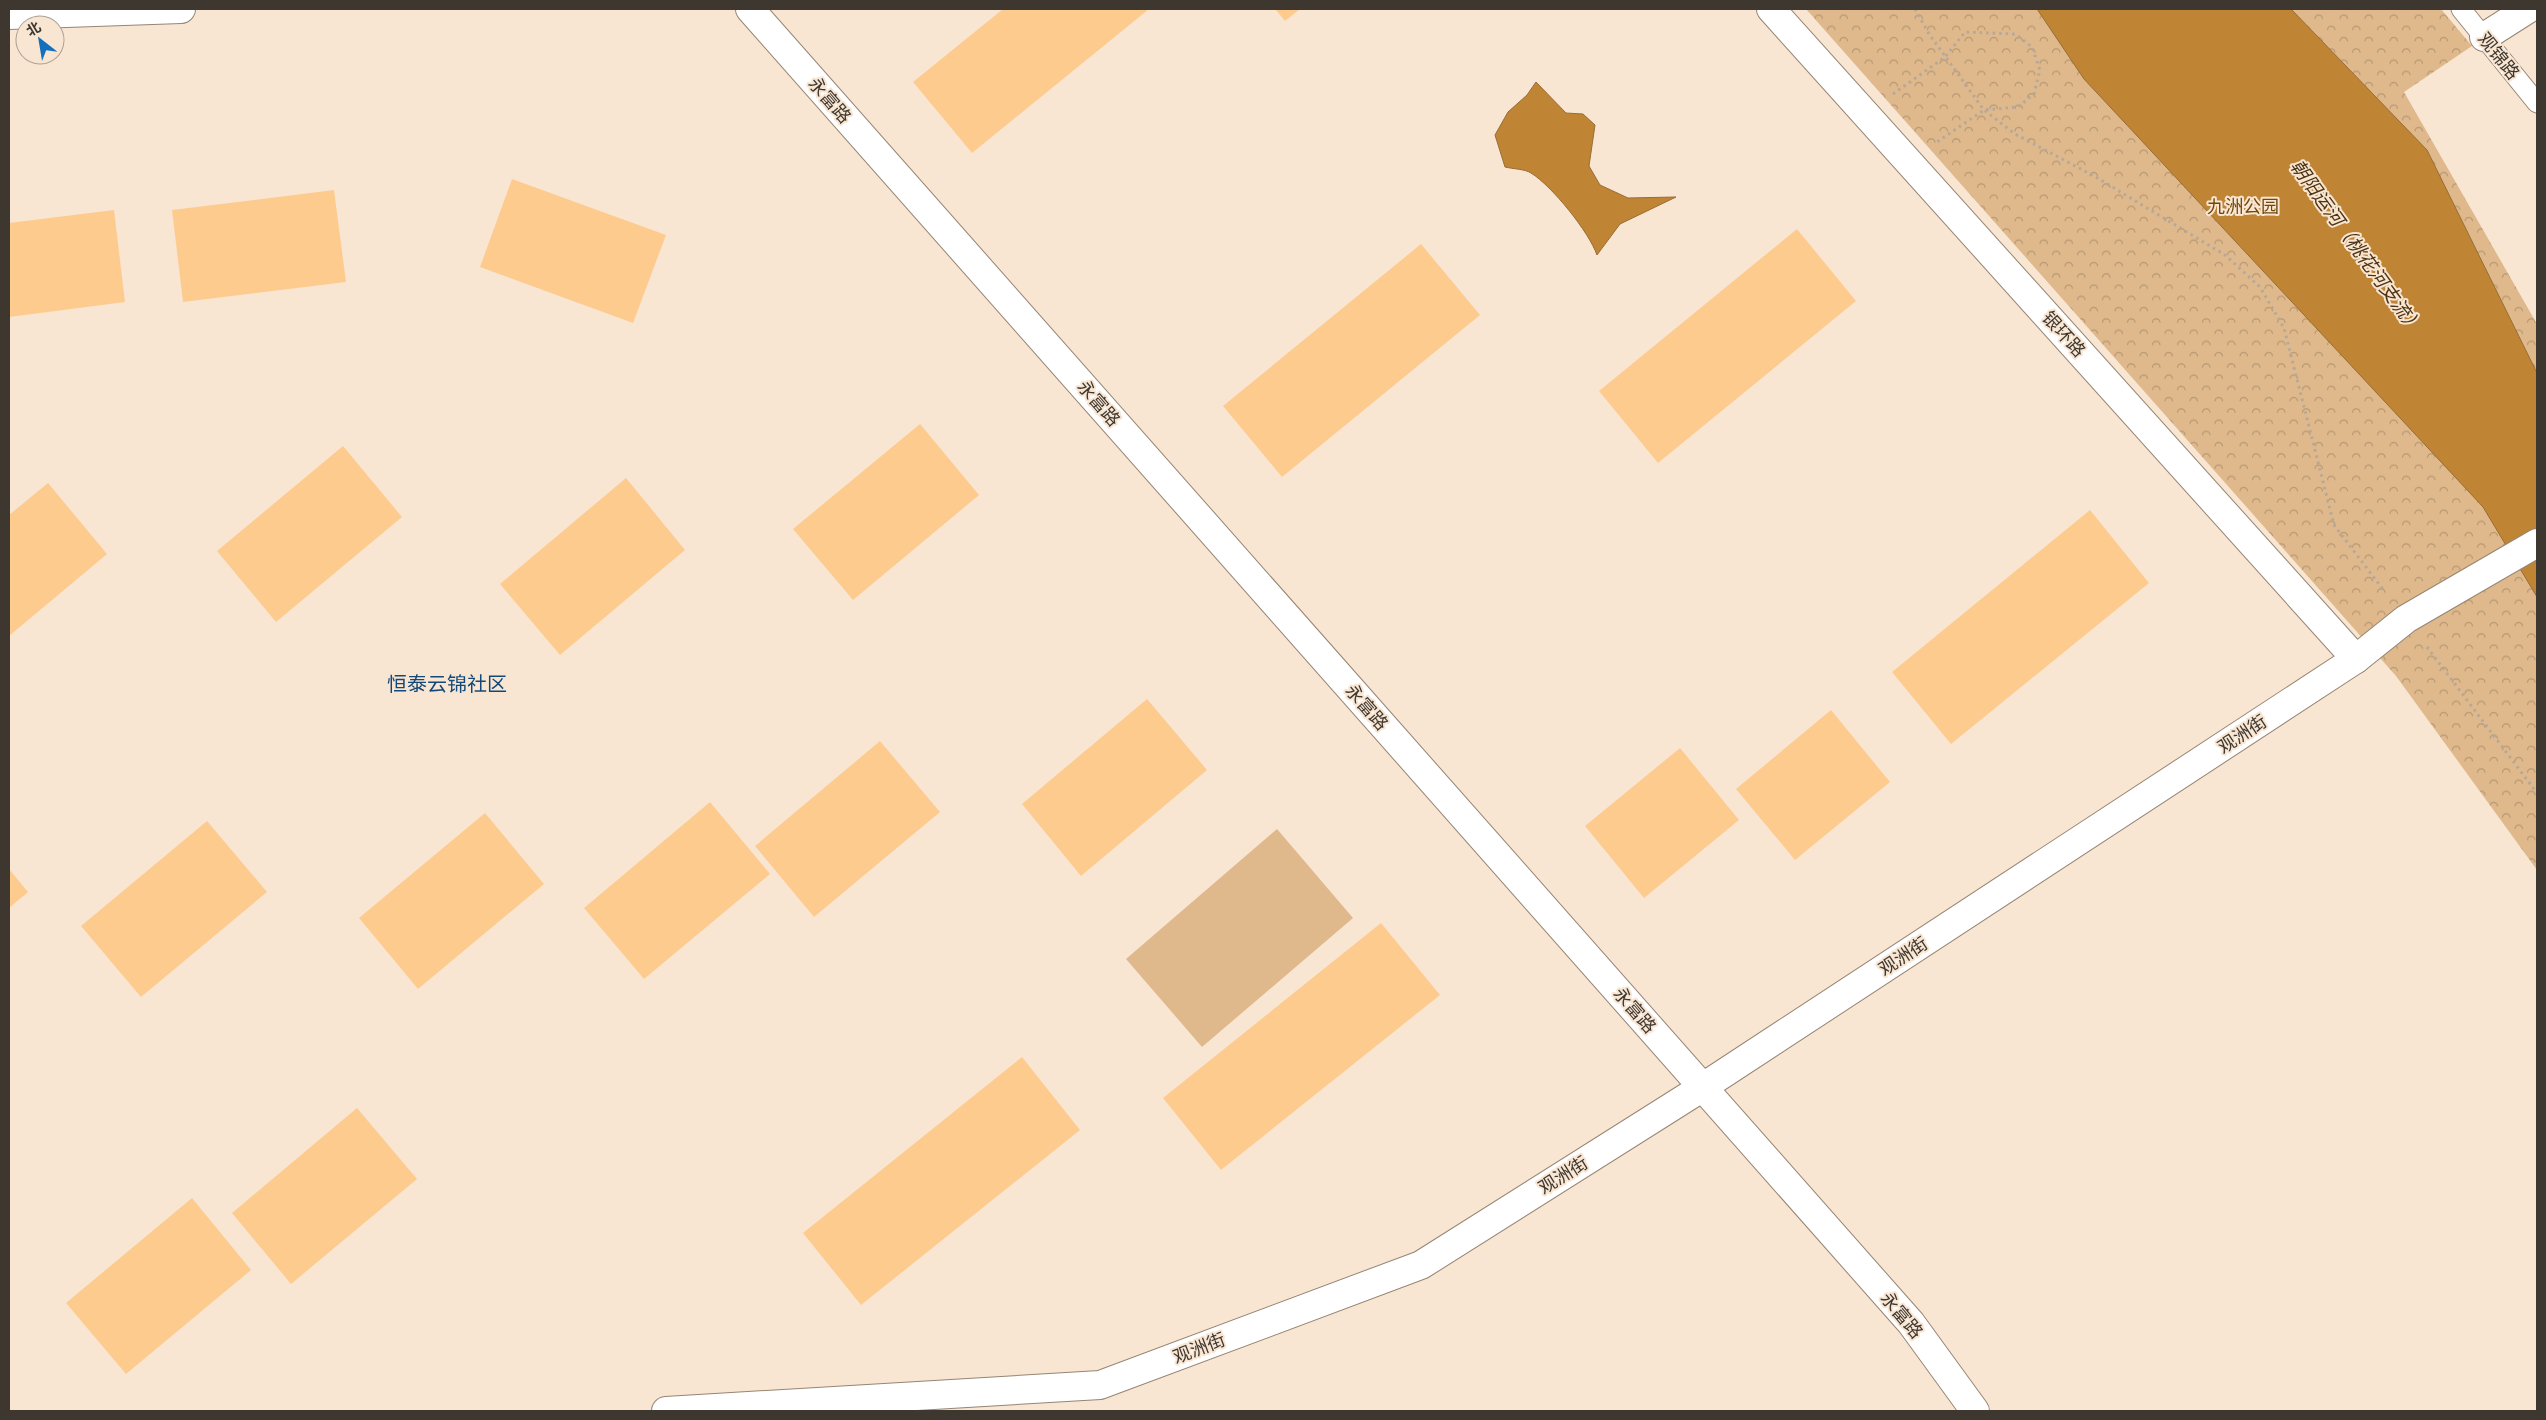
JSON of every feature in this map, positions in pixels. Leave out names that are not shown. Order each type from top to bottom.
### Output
[{"type":"street","points":[[9,15],[181,9]]},
{"type":"street","name":"永富路","points":[[750,9],[1910,1324],[1975,1411]]},
{"type":"street","name":"银环路","points":[[1771,9],[2356,659]]},
{"type":"street","points":[[2484,37],[2528,9]]},
{"type":"street","name":"观洲街","points":[[666,1411],[1100,1385],[1421,1265],[1703,1088],[2356,659],[2406,619],[2530,548]]},
{"type":"lane","name":"观锦路","points":[[2461,9],[2537,103]]},
{"type":"path","points":[[1915,9],[1928,34],[1984,110],[2015,134],[2094,176],[2226,255],[2260,287],[2284,328],[2334,524],[2537,793]]},
{"type":"path","points":[[1866,113],[1945,57],[1965,32],[2015,34],[2032,47],[2040,70],[2034,94],[2018,107],[1984,110],[1909,161]]},
{"type":"green space","name":"九洲公园","points":[[1806,9],[2441,9],[2472,46],[2404,92],[2537,324],[2537,870],[2396,676]]},
{"type":"green space","points":[[1277,829],[1353,918],[1202,1047],[1126,959]]},
{"type":"water","name":"朝阳运河（桃花河支流）","points":[[2037,9],[2291,9],[2427,150],[2537,373],[2537,597],[2483,507],[2084,79]]},
{"type":"water","points":[[1536,82],[1566,113],[1583,114],[1595,125],[1589,166],[1600,185],[1628,198],[1676,197],[1620,224],[1597,255],[1593,245],[1569,210],[1540,179],[1528,172],[1505,167],[1495,135],[1508,112],[1527,95]]},
{"type":"building","points":[[1003,9],[1149,9],[972,153],[913,82]]},
{"type":"building","points":[[1275,9],[1300,9],[1285,21]]},
{"type":"building","points":[[512,179],[666,235],[633,323],[480,267]]},
{"type":"building","points":[[334,190],[346,282],[183,302],[172,210]]},
{"type":"building","points":[[114,210],[125,302],[9,317],[9,223]]},
{"type":"building","points":[[1797,229],[1856,301],[1658,463],[1599,391]]},
{"type":"building","points":[[1421,244],[1480,315],[1282,477],[1223,406]]},
{"type":"building","points":[[920,424],[979,495],[853,600],[793,529]]},
{"type":"building","points":[[343,446],[402,517],[276,622],[217,551]]},
{"type":"building","points":[[626,478],[685,550],[560,655],[500,584]]},
{"type":"building","points":[[48,483],[107,554],[9,636],[9,515]]},
{"type":"building","points":[[2090,510],[2149,583],[1951,744],[1892,672]]},
{"type":"building","points":[[1147,699],[1207,770],[1081,876],[1022,804]]},
{"type":"building","points":[[1831,710],[1890,782],[1795,860],[1736,789]]},
{"type":"building","points":[[880,741],[940,812],[814,917],[755,846]]},
{"type":"building","points":[[1680,748],[1739,820],[1644,898],[1585,826]]},
{"type":"building","points":[[710,802],[770,874],[644,979],[584,908]]},
{"type":"building","points":[[485,813],[544,884],[418,989],[359,918]]},
{"type":"building","points":[[207,821],[267,892],[141,997],[81,926]]},
{"type":"building","points":[[9,869],[28,892],[9,908]]},
{"type":"building","points":[[1381,923],[1440,995],[1221,1170],[1163,1098]]},
{"type":"building","points":[[1022,1057],[1080,1130],[861,1305],[803,1233]]},
{"type":"building","points":[[357,1108],[417,1179],[291,1284],[232,1213]]},
{"type":"building","points":[[192,1198],[251,1270],[126,1374],[66,1303]]},
{"type":"district","name":"恒泰云锦社区","points":[[447,683]]}]
